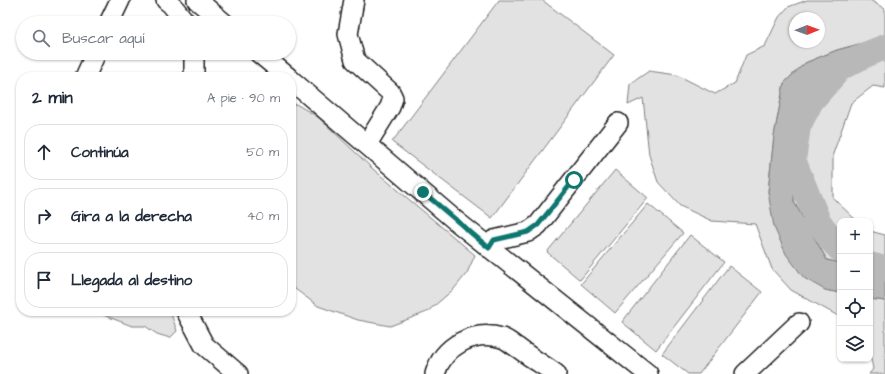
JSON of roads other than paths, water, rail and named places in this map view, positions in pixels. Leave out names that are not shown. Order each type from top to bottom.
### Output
[{"type":"lane","points":[[112,16],[120,0]]},
{"type":"lane","points":[[166,0],[180,16]]},
{"type":"lane","points":[[197,0],[216,16]]},
{"type":"lane","points":[[354,0],[352,4],[348,34],[355,60],[390,92],[393,98],[390,107],[367,144]]},
{"type":"lane","points":[[87,72],[93,60]]},
{"type":"lane","points":[[194,60],[194,72]]},
{"type":"lane","points":[[267,60],[282,72]]},
{"type":"lane","points":[[296,84],[456,221],[648,374]]},
{"type":"lane","points":[[489,248],[494,240],[528,232],[538,225],[618,123]]},
{"type":"lane","points":[[189,316],[204,345],[238,374]]},
{"type":"lane","points":[[745,374],[799,323]]},
{"type":"lane","points":[[435,374],[437,366],[451,348],[464,339],[486,335],[503,339],[556,374]]},
{"type":"waterway","points":[[837,246],[818,221],[793,160],[798,126],[811,101],[840,68],[865,55],[885,47]]},
{"type":"waterway","points":[[873,266],[885,269]]}]
